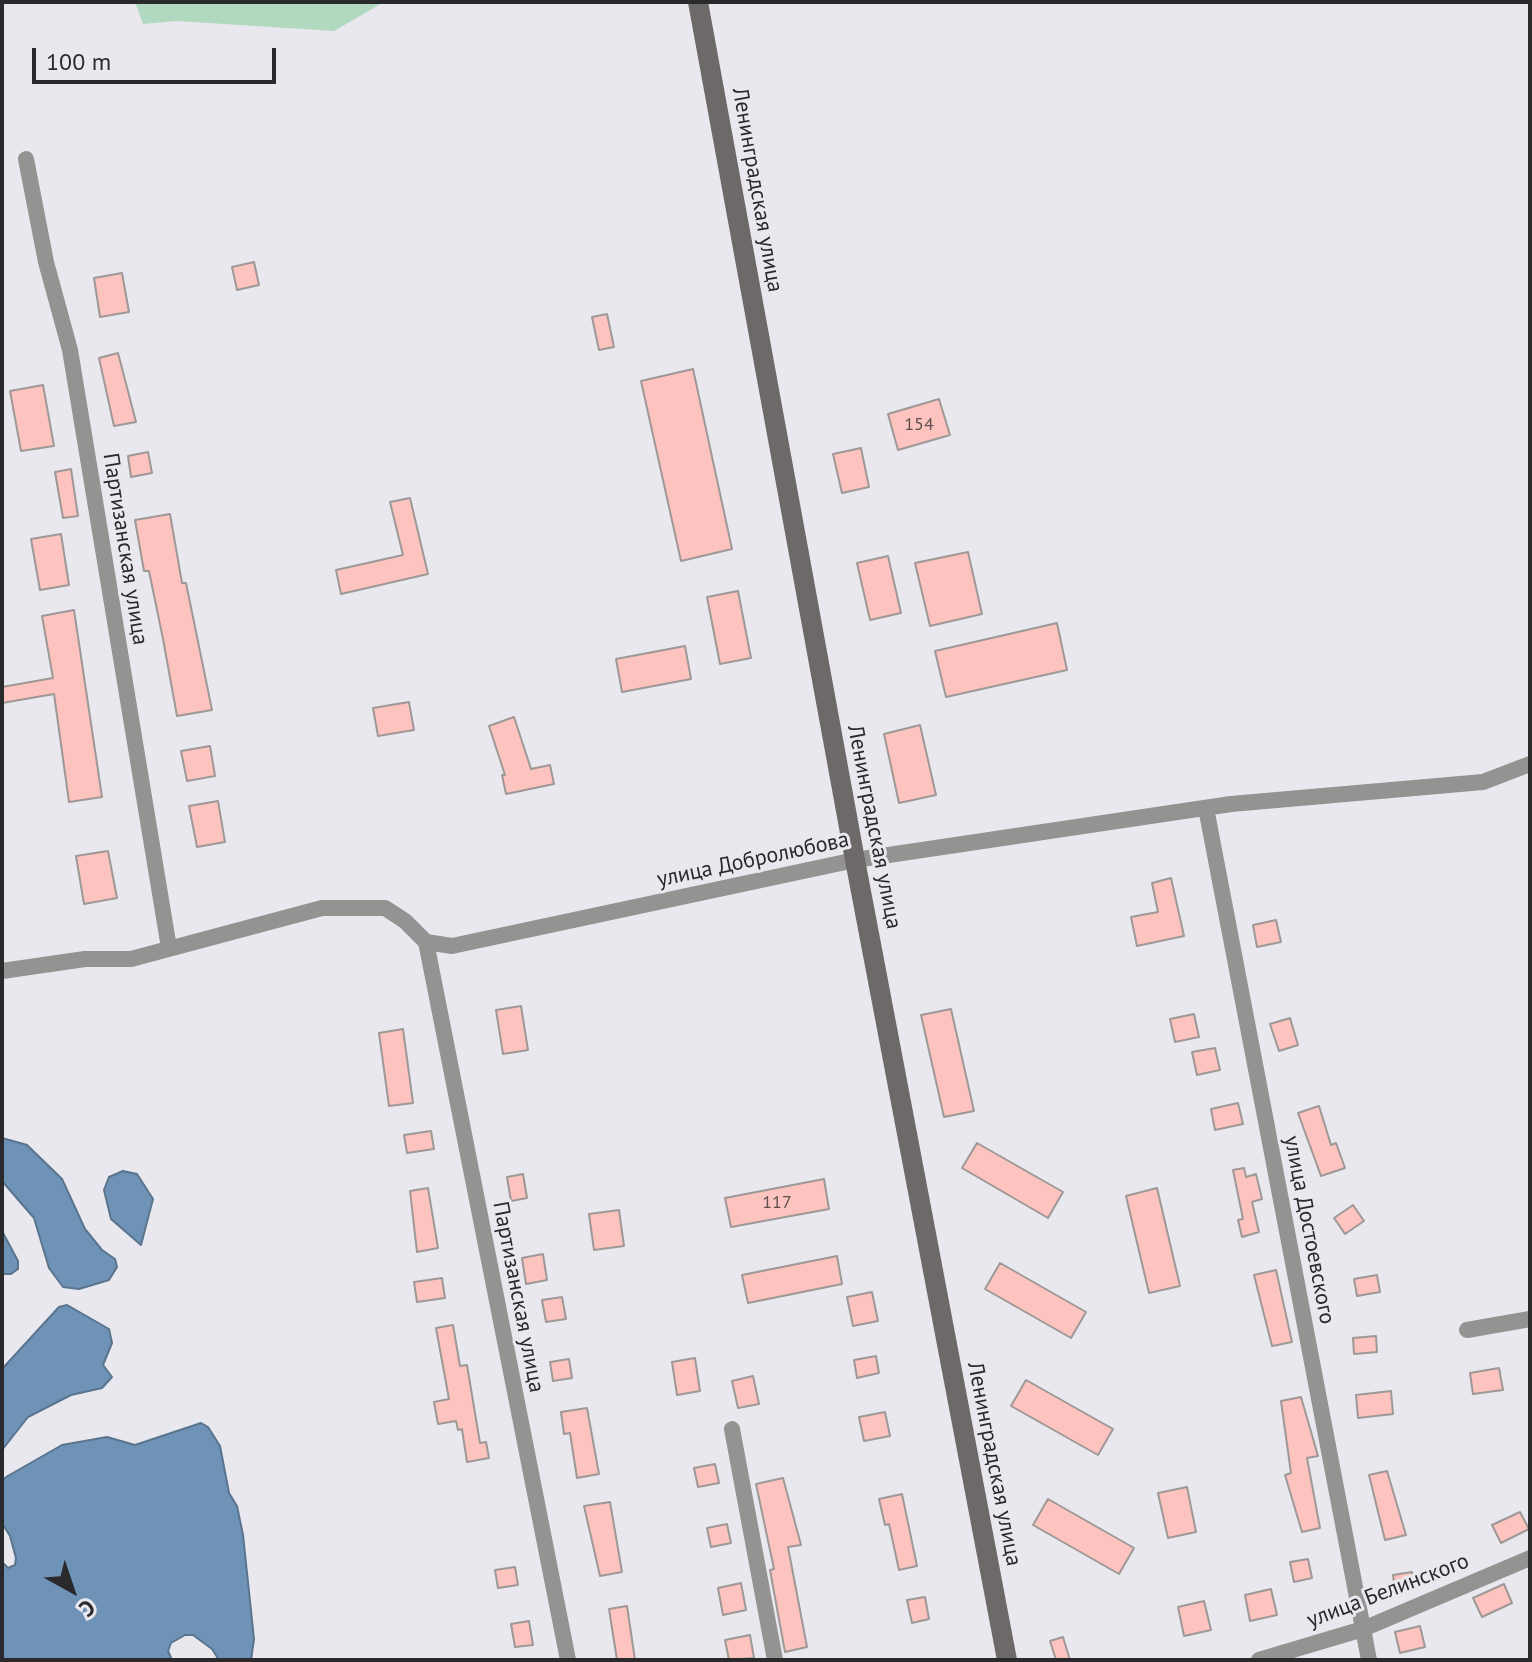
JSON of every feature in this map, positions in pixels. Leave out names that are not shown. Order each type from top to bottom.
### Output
[{"type":"street","name":"Ленинградская улица","points":[[698,2],[855,860],[1007,1660]]},
{"type":"street","name":"Партизанская улица","points":[[26,159],[46,262],[70,350],[169,948]]},
{"type":"street","name":"улица Добролюбова","points":[[426,942],[452,946],[855,860],[1206,808],[1483,782],[1530,764]]},
{"type":"street","name":"улица Достоевского","points":[[1206,808],[1369,1660]]},
{"type":"street","points":[[2,971],[85,959],[131,959],[322,908],[385,908],[405,921],[426,942]]},
{"type":"street","name":"Партизанская улица","points":[[426,942],[568,1660]]},
{"type":"street","points":[[1467,1330],[1530,1319]]},
{"type":"street","points":[[732,1429],[775,1660]]},
{"type":"street","name":"улица Белинского","points":[[1259,1660],[1363,1629],[1530,1558]]},
{"type":"green space","points":[[135,2],[384,2],[334,31],[177,21],[143,24]]},
{"type":"water","points":[[2,1138],[27,1145],[62,1179],[85,1229],[102,1250],[115,1259],[117,1267],[109,1280],[79,1289],[63,1287],[49,1268],[34,1218],[2,1181]]},
{"type":"water","points":[[123,1171],[137,1174],[153,1199],[141,1245],[111,1219],[104,1190],[109,1177]]},
{"type":"water","points":[[2,1231],[18,1261],[18,1269],[11,1274],[2,1274]]},
{"type":"water","points":[[67,1305],[109,1329],[112,1343],[103,1365],[112,1377],[102,1388],[71,1395],[28,1417],[2,1450],[2,1369],[59,1307]]},
{"type":"water","points":[[201,1423],[208,1427],[220,1446],[229,1493],[237,1506],[254,1639],[251,1660],[219,1660],[212,1649],[193,1635],[185,1635],[171,1643],[168,1651],[172,1660],[2,1660],[2,1562],[8,1568],[15,1565],[16,1558],[10,1536],[2,1523],[2,1482],[6,1477],[62,1445],[107,1437],[135,1445]]},
{"type":"building","points":[[254,262],[259,285],[237,290],[232,267]]},
{"type":"building","points":[[122,273],[129,312],[100,317],[94,278]]},
{"type":"building","points":[[607,314],[614,347],[599,350],[592,317]]},
{"type":"building","points":[[118,353],[136,422],[114,426],[99,358]]},
{"type":"building","points":[[693,369],[732,549],[681,561],[641,381]]},
{"type":"building","points":[[43,385],[54,446],[21,451],[10,391]]},
{"type":"building","points":[[939,399],[950,435],[898,450],[888,414]]},
{"type":"building","points":[[861,448],[869,487],[842,493],[833,454]]},
{"type":"building","points":[[148,452],[152,473],[131,477],[128,456]]},
{"type":"building","points":[[71,469],[78,516],[63,518],[55,472]]},
{"type":"building","points":[[410,498],[428,574],[341,594],[336,570],[403,555],[390,502]]},
{"type":"building","points":[[170,514],[182,583],[186,583],[212,710],[177,716],[149,571],[144,571],[135,520]]},
{"type":"building","points":[[61,534],[69,585],[40,590],[31,539]]},
{"type":"building","points":[[968,552],[982,614],[930,626],[915,563]]},
{"type":"building","points":[[888,556],[901,613],[870,620],[857,563]]},
{"type":"building","points":[[738,591],[751,658],[720,664],[707,597]]},
{"type":"building","points":[[74,610],[102,797],[69,802],[54,694],[2,703],[2,687],[53,678],[42,616]]},
{"type":"building","points":[[1057,623],[1067,670],[946,697],[935,651]]},
{"type":"building","points":[[685,646],[691,679],[622,692],[616,659]]},
{"type":"building","points":[[409,702],[414,730],[378,736],[373,708]]},
{"type":"building","points":[[514,717],[531,769],[550,765],[554,784],[506,794],[502,775],[505,775],[489,726]]},
{"type":"building","points":[[920,725],[936,795],[899,803],[884,734]]},
{"type":"building","points":[[210,746],[215,776],[187,781],[181,751]]},
{"type":"building","points":[[218,801],[225,842],[197,847],[189,806]]},
{"type":"building","points":[[108,851],[117,898],[84,904],[76,856]]},
{"type":"building","points":[[1171,878],[1184,936],[1137,946],[1131,917],[1158,912],[1152,883]]},
{"type":"building","points":[[1276,920],[1281,942],[1257,947],[1253,925]]},
{"type":"building","points":[[521,1006],[528,1050],[503,1054],[496,1010]]},
{"type":"building","points":[[951,1009],[974,1111],[944,1117],[921,1015]]},
{"type":"building","points":[[1194,1014],[1199,1037],[1175,1042],[1170,1019]]},
{"type":"building","points":[[1290,1018],[1298,1045],[1279,1051],[1270,1024]]},
{"type":"building","points":[[403,1029],[413,1103],[389,1106],[379,1033]]},
{"type":"building","points":[[1215,1048],[1220,1070],[1197,1075],[1192,1052]]},
{"type":"building","points":[[1238,1103],[1243,1124],[1215,1130],[1211,1109]]},
{"type":"building","points":[[1319,1106],[1331,1145],[1336,1143],[1345,1168],[1321,1176],[1298,1113]]},
{"type":"building","points":[[431,1131],[434,1149],[407,1153],[404,1135]]},
{"type":"building","points":[[977,1143],[1063,1192],[1048,1218],[962,1168]]},
{"type":"building","points":[[1244,1168],[1246,1177],[1256,1174],[1262,1199],[1252,1202],[1259,1232],[1242,1237],[1238,1220],[1243,1219],[1233,1170]]},
{"type":"building","points":[[523,1174],[527,1198],[511,1201],[507,1177]]},
{"type":"building","points":[[824,1179],[829,1209],[731,1227],[725,1198]]},
{"type":"building","points":[[428,1188],[438,1248],[417,1252],[410,1191]]},
{"type":"building","points":[[1157,1188],[1180,1286],[1149,1293],[1126,1196]]},
{"type":"building","points":[[1353,1205],[1364,1221],[1345,1234],[1334,1218]]},
{"type":"building","points":[[619,1210],[624,1246],[594,1250],[589,1214]]},
{"type":"building","points":[[543,1254],[547,1280],[526,1284],[522,1258]]},
{"type":"building","points":[[837,1256],[842,1284],[748,1303],[742,1275]]},
{"type":"building","points":[[1000,1263],[1086,1312],[1071,1338],[985,1289]]},
{"type":"building","points":[[1276,1270],[1292,1342],[1272,1346],[1254,1275]]},
{"type":"building","points":[[1377,1275],[1380,1292],[1357,1296],[1354,1279]]},
{"type":"building","points":[[442,1278],[445,1298],[417,1302],[414,1282]]},
{"type":"building","points":[[872,1292],[878,1321],[853,1326],[847,1297]]},
{"type":"building","points":[[562,1297],[566,1319],[546,1322],[542,1300]]},
{"type":"building","points":[[453,1325],[460,1366],[467,1365],[480,1443],[486,1442],[489,1458],[467,1462],[462,1429],[458,1430],[456,1421],[438,1424],[434,1402],[449,1399],[436,1328]]},
{"type":"building","points":[[1376,1336],[1377,1352],[1354,1354],[1353,1338]]},
{"type":"building","points":[[876,1356],[879,1373],[857,1378],[854,1360]]},
{"type":"building","points":[[695,1358],[700,1391],[677,1395],[672,1362]]},
{"type":"building","points":[[569,1359],[572,1378],[553,1381],[550,1362]]},
{"type":"building","points":[[1499,1368],[1503,1390],[1473,1394],[1470,1373]]},
{"type":"building","points":[[753,1376],[759,1404],[738,1408],[732,1381]]},
{"type":"building","points":[[1026,1380],[1113,1429],[1098,1455],[1011,1406]]},
{"type":"building","points":[[1391,1391],[1393,1414],[1358,1418],[1356,1395]]},
{"type":"building","points":[[1301,1397],[1318,1456],[1307,1458],[1320,1528],[1302,1532],[1285,1475],[1291,1473],[1281,1401]]},
{"type":"building","points":[[587,1408],[599,1474],[577,1478],[570,1433],[564,1434],[561,1412]]},
{"type":"building","points":[[885,1412],[890,1436],[864,1441],[859,1417]]},
{"type":"building","points":[[715,1464],[719,1483],[698,1487],[694,1468]]},
{"type":"building","points":[[1387,1471],[1406,1535],[1385,1540],[1369,1475]]},
{"type":"building","points":[[783,1478],[801,1545],[788,1547],[807,1647],[785,1652],[770,1570],[774,1569],[756,1484]]},
{"type":"building","points":[[1187,1487],[1196,1532],[1168,1538],[1158,1493]]},
{"type":"building","points":[[902,1494],[917,1566],[899,1570],[889,1524],[885,1525],[879,1499]]},
{"type":"building","points":[[1048,1499],[1134,1548],[1119,1574],[1033,1525]]},
{"type":"building","points":[[610,1502],[622,1572],[600,1576],[584,1506]]},
{"type":"building","points":[[1520,1512],[1529,1529],[1501,1543],[1492,1525]]},
{"type":"building","points":[[727,1524],[731,1543],[711,1547],[707,1528]]},
{"type":"building","points":[[1308,1559],[1312,1578],[1294,1582],[1290,1562]]},
{"type":"building","points":[[515,1567],[518,1585],[498,1588],[495,1570]]},
{"type":"building","points":[[1412,1572],[1414,1590],[1395,1592],[1393,1575]]},
{"type":"building","points":[[741,1583],[746,1610],[723,1615],[718,1588]]},
{"type":"building","points":[[1504,1584],[1512,1603],[1482,1617],[1473,1598]]},
{"type":"building","points":[[1271,1589],[1277,1615],[1250,1621],[1245,1595]]},
{"type":"building","points":[[925,1597],[929,1619],[912,1623],[907,1600]]},
{"type":"building","points":[[1204,1601],[1211,1630],[1184,1636],[1178,1607]]},
{"type":"building","points":[[627,1606],[635,1660],[617,1660],[609,1609]]},
{"type":"building","points":[[529,1621],[533,1645],[515,1647],[511,1624]]},
{"type":"building","points":[[1420,1626],[1425,1647],[1400,1653],[1395,1632]]},
{"type":"building","points":[[750,1635],[754,1658],[729,1660],[725,1640]]},
{"type":"building","points":[[1063,1637],[1070,1660],[1056,1660],[1050,1641]]}]
